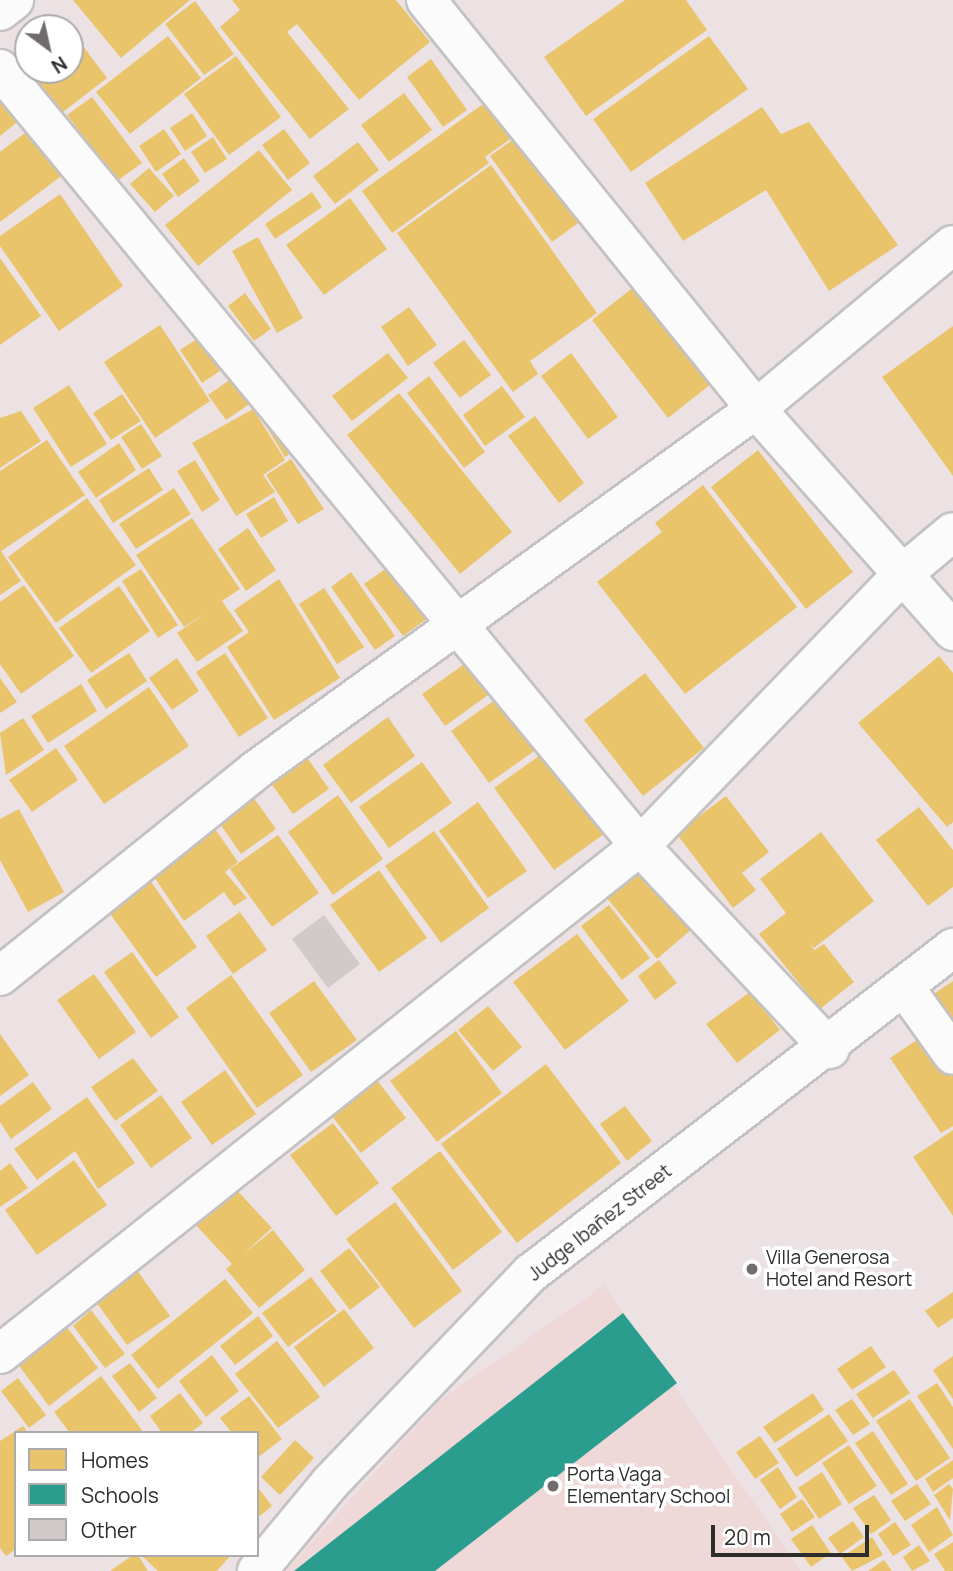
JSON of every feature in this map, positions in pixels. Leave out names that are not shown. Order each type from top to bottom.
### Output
[{"type":"street","points":[[0,10],[14,0]]},
{"type":"street","points":[[426,0],[756,410],[905,572],[953,631]]},
{"type":"street","points":[[0,69],[463,624],[640,846],[830,1049]]},
{"type":"street","points":[[0,976],[256,770],[463,624],[756,410],[953,245]]},
{"type":"street","points":[[0,1354],[640,846],[905,572],[953,533]]},
{"type":"street","name":"Judge Ibañez Street","points":[[257,1571],[330,1483],[531,1273],[830,1049],[953,948]]},
{"type":"street","points":[[905,988],[953,1055]]},
{"type":"shaded area","name":"Porta Vaga Elementary School","points":[[604,1285],[801,1571],[286,1571],[439,1401]]},
{"type":"building: Homes","points":[[73,0],[190,0],[121,58]]},
{"type":"building: Homes","points":[[232,0],[396,0],[430,42],[359,100],[297,24],[287,32],[349,109],[310,139],[220,27],[240,10]]},
{"type":"building: Homes","points":[[625,0],[686,0],[707,30],[586,116],[544,57]]},
{"type":"building: Homes","points":[[195,1],[234,54],[204,75],[165,24]]},
{"type":"building: Homes","points":[[168,36],[201,78],[130,134],[96,92]]},
{"type":"building: Homes","points":[[709,36],[748,89],[631,172],[593,119]]},
{"type":"building: Homes","points":[[84,48],[107,78],[54,119],[27,84],[84,84]]},
{"type":"building: Homes","points":[[236,56],[281,117],[229,155],[184,94]]},
{"type":"building: Homes","points":[[431,59],[467,110],[443,127],[407,77]]},
{"type":"building: Homes","points":[[0,82],[26,115],[0,136]]},
{"type":"building: Homes","points":[[404,93],[432,130],[389,162],[361,125]]},
{"type":"building: Homes","points":[[92,97],[142,163],[117,181],[67,115]]},
{"type":"building: Homes","points":[[490,99],[516,135],[485,157],[489,163],[392,233],[362,191]]},
{"type":"building: Homes","points":[[762,107],[781,134],[809,122],[898,245],[829,291],[766,190],[683,241],[645,183]]},
{"type":"building: Homes","points":[[192,113],[207,136],[185,151],[170,128]]},
{"type":"building: Homes","points":[[42,120],[76,165],[0,222],[0,152]]},
{"type":"building: Homes","points":[[164,129],[181,154],[156,172],[139,146]]},
{"type":"building: Homes","points":[[284,129],[310,163],[288,180],[262,145]]},
{"type":"building: Homes","points":[[518,136],[581,221],[552,242],[490,156]]},
{"type":"building: Homes","points":[[213,137],[227,159],[205,173],[191,152]]},
{"type":"building: Homes","points":[[358,142],[379,170],[335,204],[313,176]]},
{"type":"building: Homes","points":[[259,150],[292,190],[198,266],[165,225]]},
{"type":"building: Homes","points":[[184,158],[200,181],[178,197],[162,174]]},
{"type":"building: Homes","points":[[491,165],[597,313],[530,361],[538,374],[513,392],[397,233]]},
{"type":"building: Homes","points":[[149,168],[174,196],[155,212],[130,184]]},
{"type":"building: Homes","points":[[312,192],[322,207],[275,239],[265,224]]},
{"type":"building: Homes","points":[[60,194],[123,286],[59,331],[0,246],[0,236]]},
{"type":"building: Homes","points":[[350,198],[387,249],[324,295],[286,245]]},
{"type":"building: Homes","points":[[258,237],[303,318],[277,333],[232,251]]},
{"type":"building: Homes","points":[[0,258],[41,316],[0,345]]},
{"type":"building: Homes","points":[[640,282],[716,380],[668,418],[592,320]]},
{"type":"building: Homes","points":[[245,293],[271,329],[254,341],[228,306]]},
{"type":"building: Homes","points":[[409,307],[437,345],[408,366],[381,327]]},
{"type":"building: Homes","points":[[160,325],[210,401],[155,438],[104,362]]},
{"type":"building: Homes","points":[[953,326],[953,476],[882,377]]},
{"type":"building: Homes","points":[[215,327],[236,360],[202,383],[180,350]]},
{"type":"building: Homes","points":[[464,340],[491,375],[460,398],[433,363]]},
{"type":"building: Homes","points":[[388,353],[408,378],[352,421],[332,396]]},
{"type":"building: Homes","points":[[571,353],[618,417],[588,439],[541,376]]},
{"type":"building: Homes","points":[[247,368],[264,394],[226,420],[208,395]]},
{"type":"building: Homes","points":[[429,376],[485,452],[464,468],[407,393]]},
{"type":"building: Homes","points":[[69,385],[107,444],[71,467],[33,408]]},
{"type":"building: Homes","points":[[502,386],[525,417],[485,446],[463,415]]},
{"type":"building: Homes","points":[[399,393],[512,532],[460,574],[347,435]]},
{"type":"building: Homes","points":[[122,394],[141,421],[111,440],[93,413]]},
{"type":"building: Homes","points":[[280,406],[305,445],[285,457],[261,418]]},
{"type":"building: Homes","points":[[253,409],[285,460],[263,475],[275,492],[236,516],[192,443]]},
{"type":"building: Homes","points":[[21,411],[41,441],[0,468],[0,418]]},
{"type":"building: Homes","points":[[535,416],[584,483],[559,503],[508,436]]},
{"type":"building: Homes","points":[[141,424],[162,456],[142,469],[121,437]]},
{"type":"building: Homes","points":[[47,440],[85,495],[1,551],[21,581],[0,595],[0,471]]},
{"type":"building: Homes","points":[[119,443],[136,470],[96,498],[78,472]]},
{"type":"building: Homes","points":[[758,450],[853,572],[806,609],[711,487]]},
{"type":"building: Homes","points":[[291,459],[324,509],[298,524],[266,475]]},
{"type":"building: Homes","points":[[195,460],[220,500],[202,512],[177,471]]},
{"type":"building: Homes","points":[[149,468],[163,490],[113,523],[99,500]]},
{"type":"building: Homes","points":[[703,485],[797,607],[685,694],[597,582],[662,532],[655,523]]},
{"type":"building: Homes","points":[[174,488],[191,514],[136,549],[119,524]]},
{"type":"building: Homes","points":[[274,497],[288,521],[261,538],[246,514]]},
{"type":"building: Homes","points":[[87,498],[136,565],[56,623],[8,557]]},
{"type":"building: Homes","points":[[192,518],[240,589],[222,601],[243,631],[197,662],[177,633],[209,611],[184,627],[136,555]]},
{"type":"building: Homes","points":[[248,528],[276,570],[246,591],[218,549]]},
{"type":"building: Homes","points":[[398,560],[436,612],[403,636],[364,584]]},
{"type":"building: Homes","points":[[141,569],[178,625],[158,638],[122,581]]},
{"type":"building: Homes","points":[[351,572],[395,636],[375,650],[331,587]]},
{"type":"building: Homes","points":[[279,579],[340,678],[274,720],[227,647],[249,632],[234,610]]},
{"type":"building: Homes","points":[[24,585],[74,656],[21,694],[0,664],[0,602]]},
{"type":"building: Homes","points":[[119,586],[150,631],[91,673],[59,628]]},
{"type":"building: Homes","points":[[324,588],[364,647],[337,664],[299,604]]},
{"type":"building: Homes","points":[[129,653],[147,681],[106,709],[87,680]]},
{"type":"building: Homes","points":[[225,653],[268,718],[239,737],[196,672]]},
{"type":"building: Homes","points":[[939,656],[953,673],[953,822],[947,827],[858,723]]},
{"type":"building: Homes","points":[[177,658],[199,691],[172,710],[149,678]]},
{"type":"building: Homes","points":[[473,658],[495,690],[445,726],[422,694]]},
{"type":"building: Homes","points":[[645,673],[704,748],[643,796],[584,720]]},
{"type":"building: Homes","points":[[0,678],[17,702],[0,713]]},
{"type":"building: Homes","points":[[81,684],[97,711],[48,743],[31,716]]},
{"type":"building: Homes","points":[[149,687],[189,746],[104,804],[64,746]]},
{"type":"building: Homes","points":[[499,697],[537,749],[489,783],[451,731]]},
{"type":"building: Homes","points":[[388,717],[415,756],[351,803],[323,765]]},
{"type":"building: Homes","points":[[23,718],[44,750],[6,775],[0,733]]},
{"type":"building: Homes","points":[[56,748],[78,780],[32,812],[9,780]]},
{"type":"building: Homes","points":[[546,751],[604,834],[554,870],[494,788]]},
{"type":"building: Homes","points":[[304,753],[329,789],[293,814],[268,779]]},
{"type":"building: Homes","points":[[422,762],[452,803],[389,848],[359,807]]},
{"type":"building: Homes","points":[[251,794],[276,829],[241,854],[216,818]]},
{"type":"building: Homes","points":[[338,795],[383,859],[333,895],[288,832]]},
{"type":"building: Homes","points":[[726,796],[769,852],[742,873],[756,890],[733,908],[676,833]]},
{"type":"building: Homes","points":[[478,802],[527,871],[488,898],[439,831]]},
{"type":"building: Homes","points":[[919,807],[953,850],[953,887],[928,906],[876,840]]},
{"type":"building: Homes","points":[[19,809],[64,892],[28,912],[0,860],[0,819]]},
{"type":"building: Homes","points":[[213,826],[238,862],[225,872],[247,898],[234,906],[224,892],[184,921],[150,871]]},
{"type":"building: Homes","points":[[434,831],[489,908],[441,943],[385,866]]},
{"type":"building: Homes","points":[[821,832],[874,901],[814,948],[809,943],[814,950],[824,944],[854,982],[820,1009],[759,934],[786,913],[760,879]]},
{"type":"building: Homes","points":[[278,835],[319,893],[272,927],[230,869]]},
{"type":"building: Homes","points":[[648,861],[700,922],[657,959],[606,897]]},
{"type":"building: Homes","points":[[379,870],[427,938],[379,972],[330,905]]},
{"type":"building: Homes","points":[[147,876],[197,947],[156,977],[105,907]]},
{"type":"building: Homes","points":[[609,905],[650,958],[622,980],[581,926]]},
{"type":"building: Homes","points":[[240,912],[267,950],[233,974],[206,936]]},
{"type":"building: Homes","points":[[577,934],[629,1001],[565,1050],[513,982]]},
{"type":"building: Homes","points":[[132,952],[179,1017],[151,1038],[104,972]]},
{"type":"building: Homes","points":[[659,960],[677,983],[655,1000],[638,976]]},
{"type":"building: Homes","points":[[94,974],[136,1032],[99,1059],[57,1000]]},
{"type":"building: Homes","points":[[231,975],[303,1075],[257,1108],[186,1008]]},
{"type":"building: Homes","points":[[314,981],[357,1040],[311,1072],[269,1013]]},
{"type":"building: Homes","points":[[953,981],[953,1040],[926,999]]},
{"type":"building: Homes","points":[[750,992],[780,1030],[737,1063],[706,1024]]},
{"type":"building: Homes","points":[[488,1006],[522,1047],[493,1071],[458,1030]]},
{"type":"building: Homes","points":[[456,1031],[502,1093],[437,1142],[390,1081]]},
{"type":"building: Homes","points":[[927,1033],[953,1071],[953,1126],[941,1133],[890,1058]]},
{"type":"building: Homes","points":[[0,1034],[29,1075],[0,1096]]},
{"type":"building: Homes","points":[[133,1058],[158,1091],[115,1121],[91,1087]]},
{"type":"building: Homes","points":[[546,1064],[621,1163],[517,1243],[441,1144]]},
{"type":"building: Homes","points":[[225,1070],[256,1114],[212,1145],[181,1102]]},
{"type":"building: Homes","points":[[377,1080],[406,1118],[361,1153],[331,1115]]},
{"type":"building: Homes","points":[[33,1082],[52,1109],[11,1139],[0,1122],[0,1106]]},
{"type":"building: Homes","points":[[161,1095],[192,1138],[151,1168],[120,1125]]},
{"type":"building: Homes","points":[[87,1097],[135,1163],[98,1189],[75,1151],[37,1180],[14,1149]]},
{"type":"building: Homes","points":[[625,1106],[652,1141],[627,1161],[600,1124]]},
{"type":"building: Homes","points":[[333,1123],[379,1183],[336,1216],[290,1155]]},
{"type":"building: Homes","points":[[953,1130],[953,1216],[913,1157]]},
{"type":"building: Homes","points":[[440,1151],[502,1232],[453,1270],[391,1188]]},
{"type":"building: Homes","points":[[74,1160],[107,1205],[37,1255],[5,1210]]},
{"type":"building: Homes","points":[[10,1163],[28,1188],[0,1207],[0,1171]]},
{"type":"building: Homes","points":[[232,1185],[272,1228],[242,1255],[273,1230],[305,1270],[259,1308],[226,1269],[232,1264],[193,1222]]},
{"type":"building: Homes","points":[[395,1202],[462,1291],[414,1328],[346,1239]]},
{"type":"building: Homes","points":[[349,1248],[380,1287],[350,1310],[320,1271]]},
{"type":"building: Homes","points":[[136,1269],[170,1316],[127,1345],[94,1299]]},
{"type":"building: Homes","points":[[311,1277],[337,1311],[288,1347],[262,1313]]},
{"type":"building: Homes","points":[[225,1279],[253,1313],[158,1389],[131,1355]]},
{"type":"building: Homes","points":[[953,1292],[953,1318],[938,1328],[925,1311]]},
{"type":"building: Homes","points":[[344,1309],[374,1348],[324,1387],[294,1347]]},
{"type":"building: Homes","points":[[91,1310],[125,1354],[105,1368],[73,1326]]},
{"type":"building: Homes","points":[[258,1316],[273,1336],[235,1365],[220,1346]]},
{"type":"building: Homes","points":[[63,1322],[98,1368],[49,1406],[14,1359]]},
{"type":"building: Homes","points":[[277,1341],[320,1397],[278,1428],[235,1374]]},
{"type":"building: Homes","points":[[871,1346],[886,1367],[852,1390],[837,1369]]},
{"type":"building: Homes","points":[[212,1355],[239,1391],[206,1417],[179,1381]]},
{"type":"building: Homes","points":[[953,1356],[953,1399],[933,1370]]},
{"type":"building: Homes","points":[[130,1363],[157,1398],[139,1412],[112,1376]]},
{"type":"building: Homes","points":[[894,1370],[910,1393],[873,1418],[856,1394]]},
{"type":"building: Homes","points":[[101,1376],[142,1430],[68,1431],[54,1412]]},
{"type":"building: Homes","points":[[18,1378],[46,1415],[29,1428],[1,1391]]},
{"type":"building: Homes","points":[[937,1383],[953,1407],[953,1449],[917,1396]]},
{"type":"building: Homes","points":[[180,1393],[203,1423],[193,1431],[161,1431],[150,1416]]},
{"type":"building: Homes","points":[[813,1393],[824,1410],[775,1443],[763,1427]]},
{"type":"building: Homes","points":[[249,1396],[282,1439],[259,1456],[259,1431],[230,1431],[220,1418]]},
{"type":"building: Homes","points":[[852,1399],[870,1424],[853,1435],[835,1410]]},
{"type":"building: Homes","points":[[910,1399],[950,1458],[916,1481],[876,1421]]},
{"type":"building: Homes","points":[[829,1414],[848,1441],[796,1477],[777,1449]]},
{"type":"building: Homes","points":[[873,1431],[908,1484],[891,1495],[855,1443]]},
{"type":"building: Homes","points":[[14,1432],[14,1550],[6,1556],[0,1548],[0,1441]]},
{"type":"building: Homes","points":[[760,1436],[779,1463],[755,1479],[736,1452]]},
{"type":"building: Homes","points":[[295,1440],[314,1458],[280,1495],[261,1477]]},
{"type":"building: Homes","points":[[849,1445],[877,1486],[849,1504],[822,1463]]},
{"type":"building: Homes","points":[[953,1460],[953,1478],[933,1492],[925,1479]]},
{"type":"building: Homes","points":[[778,1467],[797,1497],[780,1509],[760,1480]]},
{"type":"building: Homes","points":[[822,1472],[842,1504],[819,1519],[798,1488]]},
{"type":"building: Homes","points":[[917,1484],[931,1504],[905,1521],[891,1501]]},
{"type":"building: Homes","points":[[949,1484],[953,1489],[950,1520],[934,1495]]},
{"type":"building: Homes","points":[[259,1489],[272,1506],[259,1516]]},
{"type":"building: Homes","points":[[874,1495],[891,1520],[871,1534],[853,1508]]},
{"type":"building: Homes","points":[[802,1499],[815,1517],[792,1532],[780,1514]]},
{"type":"building: Homes","points":[[937,1507],[953,1535],[929,1552],[911,1525]]},
{"type":"building: Homes","points":[[853,1521],[864,1537],[840,1554],[828,1538]]},
{"type":"building: Homes","points":[[895,1522],[911,1545],[893,1556],[878,1534]]},
{"type":"building: Homes","points":[[812,1525],[831,1553],[811,1567],[791,1539]]},
{"type":"building: Homes","points":[[872,1537],[883,1555],[852,1571],[842,1557]]},
{"type":"building: Homes","points":[[953,1542],[953,1571],[945,1571],[934,1554]]},
{"type":"building: Homes","points":[[919,1545],[930,1561],[912,1571],[903,1557]]},
{"type":"building: Homes","points":[[130,1557],[139,1557],[148,1571],[110,1571]]},
{"type":"building: Homes","points":[[143,1557],[229,1557],[217,1571],[158,1571]]},
{"type":"building: Homes","points":[[884,1560],[892,1571],[868,1571]]},
{"type":"building: Schools","points":[[623,1313],[677,1383],[435,1571],[294,1571]]},
{"type":"building: Other","points":[[324,915],[360,964],[328,988],[292,939]]},
{"type":"place","name":"Villa Generosa Hotel and Resort","points":[[752,1269]]},
{"type":"place","name":"Porta Vaga Elementary School","points":[[553,1486]]}]
